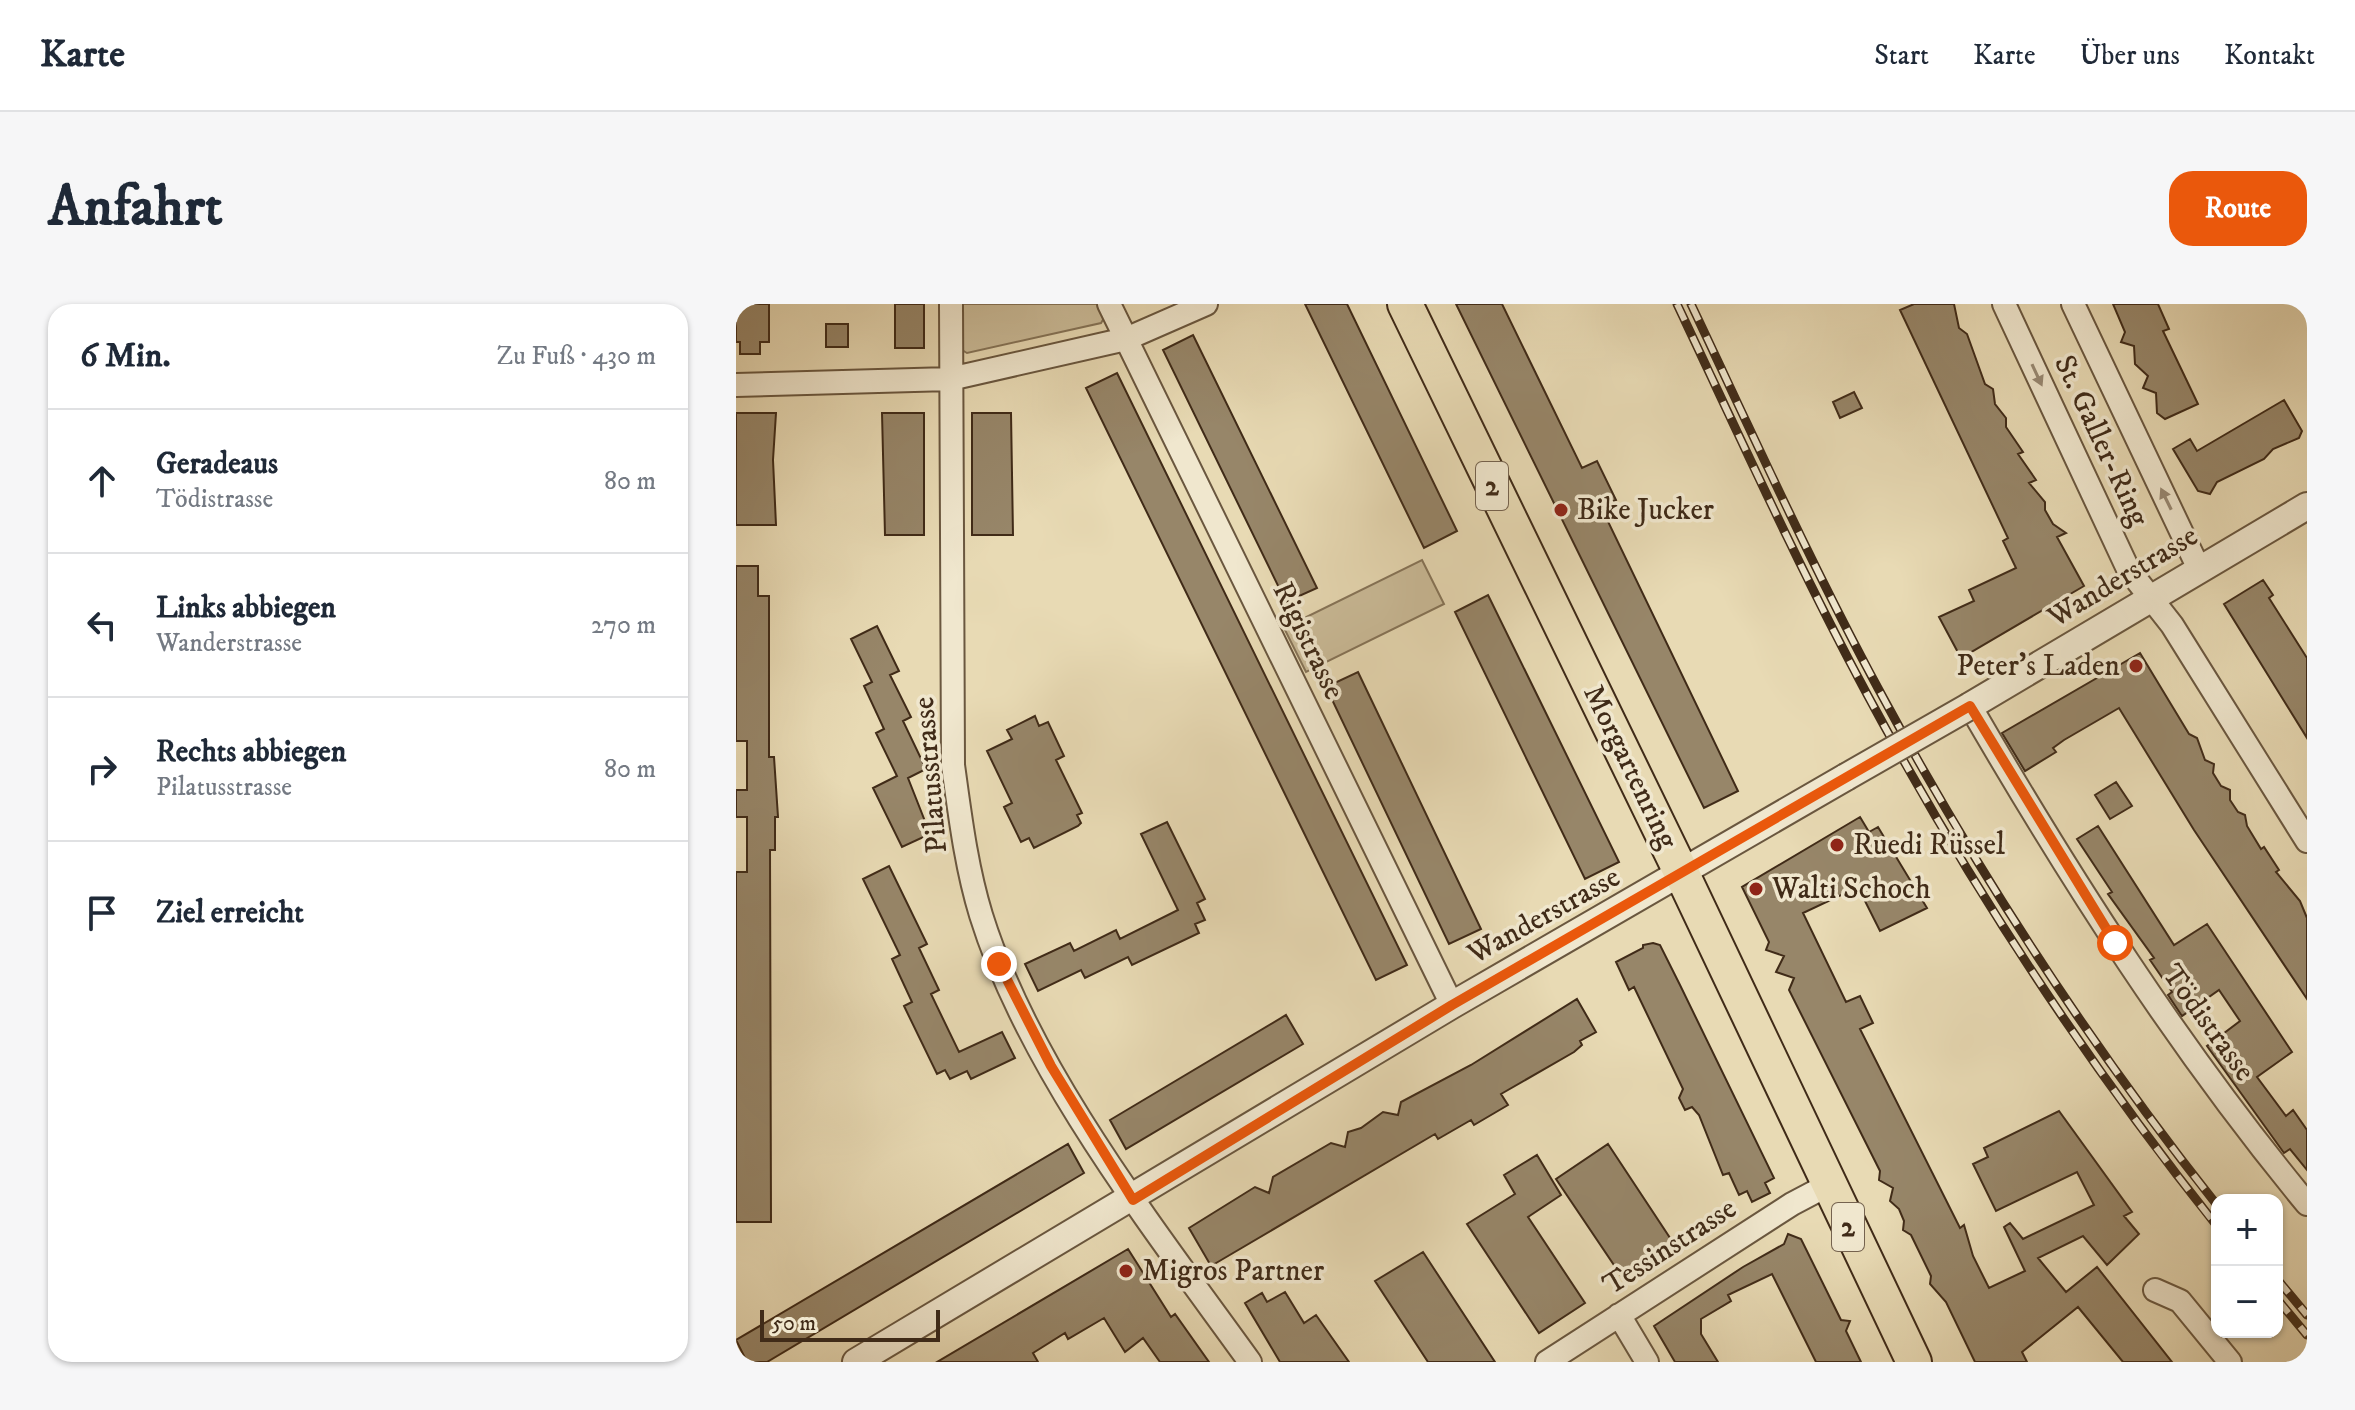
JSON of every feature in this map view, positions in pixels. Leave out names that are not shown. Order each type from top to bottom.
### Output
[{"type":"main road","name":"Morgartenring","points":[[1405,304],[1682,874],[1914,1362]]},
{"type":"street","name":"Pilatusstrasse","points":[[951,304],[953,765],[967,857],[981,914],[1018,1005],[1051,1066],[1133,1200],[1250,1362]]},
{"type":"street","name":"Rigistrasse","points":[[1109,304],[1452,1005]]},
{"type":"street","points":[[736,385],[950,379],[1126,339],[1206,304]]},
{"type":"street","name":"St. Galler-Ring","points":[[2004,304],[2128,569],[2172,625],[2307,839]]},
{"type":"street","name":"St. Galler-Ring","points":[[2073,304],[2199,569]]},
{"type":"street","name":"Wanderstrasse","points":[[856,1362],[1133,1200],[1452,1005],[1970,706],[2307,506]]},
{"type":"street","name":"Tödistrasse","points":[[1970,706],[2115,943],[2199,1064],[2307,1204]]},
{"type":"street","name":"Tessinstrasse","points":[[1547,1362],[1792,1204],[1828,1185]]},
{"type":"street","points":[[2155,1290],[2180,1301],[2230,1362]]},
{"type":"street","points":[[1619,1315],[1647,1362]]},
{"type":"shaded area","points":[[962,304],[1097,304],[1104,318],[1101,323],[967,353],[962,350]]},
{"type":"shaded area","points":[[1422,560],[1444,604],[1306,672],[1284,628]]},
{"type":"building","points":[[736,304],[769,304],[769,342],[760,342],[760,354],[740,354],[740,342],[736,342]]},
{"type":"building","points":[[895,304],[924,304],[924,348],[895,348]]},
{"type":"building","points":[[1305,304],[1347,304],[1457,531],[1424,548]]},
{"type":"building","points":[[1456,304],[1502,304],[1582,468],[1597,461],[1616,500],[1601,507],[1738,791],[1704,808]]},
{"type":"building","points":[[1914,304],[1954,304],[1959,328],[1967,334],[1985,384],[1993,389],[1995,404],[2006,418],[2006,427],[2023,452],[2018,454],[2036,480],[2029,483],[2045,502],[2045,510],[2053,524],[2066,533],[2057,537],[2084,586],[1961,658],[1939,617],[1974,601],[1969,590],[2016,568],[2003,541],[2008,538],[1900,310]]},
{"type":"building","points":[[2113,304],[2158,304],[2169,329],[2163,331],[2198,404],[2165,419],[2157,413],[2156,393],[2143,388],[2148,376],[2135,364],[2134,346],[2121,342],[2125,332]]},
{"type":"building","points":[[826,324],[848,324],[848,347],[826,347]]},
{"type":"building","points":[[1193,335],[1317,588],[1286,602],[1163,350]]},
{"type":"building","points":[[1117,373],[1407,965],[1376,980],[1086,388]]},
{"type":"building","points":[[1854,392],[1862,408],[1840,418],[1833,402]]},
{"type":"building","points":[[2284,400],[2302,431],[2299,438],[2273,449],[2264,459],[2217,482],[2210,494],[2198,491],[2173,449],[2190,439],[2197,451]]},
{"type":"building","points":[[736,413],[776,413],[773,460],[776,525],[736,525]]},
{"type":"building","points":[[882,413],[924,413],[924,535],[885,535]]},
{"type":"building","points":[[972,413],[1011,413],[1013,535],[972,535]]},
{"type":"building","points":[[736,566],[758,566],[758,596],[769,596],[769,757],[774,757],[778,817],[775,817],[775,850],[770,850],[771,1222],[736,1222],[736,872],[747,872],[747,817],[736,817],[736,790],[747,790],[747,741],[736,741]]},
{"type":"building","points":[[2263,580],[2273,595],[2269,598],[2307,658],[2307,738],[2224,604]]},
{"type":"building","points":[[1488,595],[1619,862],[1585,879],[1455,612]]},
{"type":"building","points":[[877,626],[899,671],[890,675],[911,717],[903,721],[926,769],[908,778],[930,834],[902,847],[873,788],[897,776],[876,733],[884,729],[864,686],[872,682],[851,639]]},
{"type":"building","points":[[2140,653],[2189,734],[2197,738],[2205,760],[2214,764],[2213,773],[2221,786],[2230,790],[2230,800],[2238,812],[2245,815],[2247,826],[2261,849],[2264,847],[2279,870],[2276,872],[2300,901],[2307,918],[2307,999],[2194,830],[2119,708],[2064,740],[2053,748],[2056,752],[2025,771],[2002,733]]},
{"type":"building","points":[[1358,672],[1481,929],[1449,944],[1326,687]]},
{"type":"building","points":[[1035,716],[1039,726],[1048,722],[1064,756],[1056,760],[1082,813],[1077,815],[1081,823],[1078,826],[1034,848],[1029,838],[1021,842],[1004,807],[1012,803],[987,751],[1012,739],[1007,730]]},
{"type":"building","points":[[2116,782],[2132,806],[2110,819],[2095,795]]},
{"type":"building","points":[[1860,817],[1869,832],[1878,827],[1927,908],[1880,931],[1858,887],[1803,913],[1846,1002],[1860,996],[1873,1023],[1860,1029],[1960,1228],[1964,1225],[1973,1256],[1989,1288],[2025,1271],[2004,1227],[2010,1223],[2023,1239],[2094,1205],[2077,1172],[1996,1211],[1973,1164],[1988,1157],[1984,1148],[2059,1111],[2132,1212],[2124,1216],[2139,1234],[2107,1265],[2083,1236],[2038,1258],[2066,1292],[2097,1267],[2172,1362],[2123,1362],[2078,1307],[2022,1352],[2027,1362],[1975,1362],[1946,1302],[1930,1284],[1931,1276],[1911,1235],[1903,1230],[1904,1221],[1899,1209],[1890,1201],[1893,1188],[1879,1180],[1880,1171],[1789,990],[1794,978],[1776,972],[1784,956],[1766,950],[1769,942],[1742,887]]},
{"type":"building","points":[[1167,822],[1205,899],[1197,903],[1205,920],[1195,924],[1199,933],[1132,965],[1128,957],[1085,978],[1081,970],[1038,991],[1025,964],[1070,943],[1074,951],[1116,930],[1120,939],[1178,910],[1141,834]]},
{"type":"building","points":[[2098,826],[2174,945],[2207,924],[2292,1052],[2257,1077],[2286,1116],[2293,1110],[2307,1130],[2307,1170],[2290,1149],[2284,1153],[2207,1046],[2240,1021],[2219,990],[2182,1016],[2168,995],[2172,992],[2150,960],[2154,958],[2108,894],[2112,892],[2077,839]]},
{"type":"building","points":[[889,866],[927,944],[919,948],[939,990],[931,994],[959,1052],[1002,1032],[1015,1058],[971,1079],[967,1071],[950,1079],[945,1070],[937,1074],[904,1006],[912,1002],[892,959],[900,955],[863,879]]},
{"type":"building","points":[[1643,945],[1660,945],[1774,1178],[1765,1183],[1770,1193],[1752,1202],[1747,1191],[1739,1195],[1729,1173],[1723,1175],[1699,1115],[1692,1107],[1685,1110],[1679,1098],[1683,1089],[1634,987],[1629,990],[1616,962],[1643,948]]},
{"type":"building","points":[[1577,999],[1596,1032],[1580,1041],[1582,1045],[1574,1052],[1501,1094],[1508,1105],[1474,1125],[1471,1120],[1438,1139],[1435,1134],[1211,1266],[1189,1228],[1255,1187],[1269,1193],[1273,1177],[1331,1143],[1345,1147],[1348,1132],[1361,1128],[1383,1112],[1398,1115],[1401,1102],[1471,1065]]},
{"type":"building","points":[[1286,1015],[1303,1044],[1126,1149],[1110,1120]]},
{"type":"building","points":[[1068,1144],[1084,1173],[767,1362],[747,1362],[736,1340]]},
{"type":"building","points":[[1608,1144],[1674,1244],[1622,1277],[1556,1179]]},
{"type":"building","points":[[1537,1155],[1561,1195],[1528,1217],[1585,1303],[1539,1333],[1467,1224],[1515,1194],[1504,1175]]},
{"type":"building","points":[[1788,1234],[1801,1239],[1841,1320],[1850,1321],[1846,1331],[1861,1362],[1816,1362],[1772,1274],[1728,1295],[1731,1301],[1701,1319],[1701,1334],[1718,1362],[1675,1362],[1654,1326],[1743,1267],[1784,1244]]},
{"type":"building","points":[[1128,1249],[1171,1317],[1175,1314],[1209,1362],[1160,1362],[1143,1338],[1125,1352],[1104,1318],[1068,1339],[1065,1333],[1033,1353],[1038,1362],[937,1362]]},
{"type":"building","points":[[1423,1252],[1495,1362],[1428,1362],[1375,1281]]},
{"type":"building","points":[[1285,1292],[1304,1323],[1316,1315],[1349,1362],[1280,1362],[1245,1303],[1262,1293],[1267,1302]]},
{"type":"railway","points":[[1677,304],[1818,599],[1868,696],[1946,834],[2075,1035],[2211,1218]]},
{"type":"railway","points":[[1691,304],[1830,595],[1879,690],[1955,824],[2079,1019],[2211,1197]]},
{"type":"railway","points":[[2283,1286],[2307,1315]]},
{"type":"railway","points":[[2283,1306],[2307,1335]]},
{"type":"place","name":"Bike Jucker","points":[[1561,510]]},
{"type":"place","name":"Peter's Laden","points":[[2136,666]]},
{"type":"place","name":"Ruedi Rüssel","points":[[1837,845]]},
{"type":"place","name":"Walti Schoch","points":[[1756,889]]},
{"type":"place","name":"Migros Partner","points":[[1126,1271]]},
{"type":"route","points":[[999,964],[1051,1066],[1133,1200],[1452,1005],[1970,706],[2115,943]]}]
